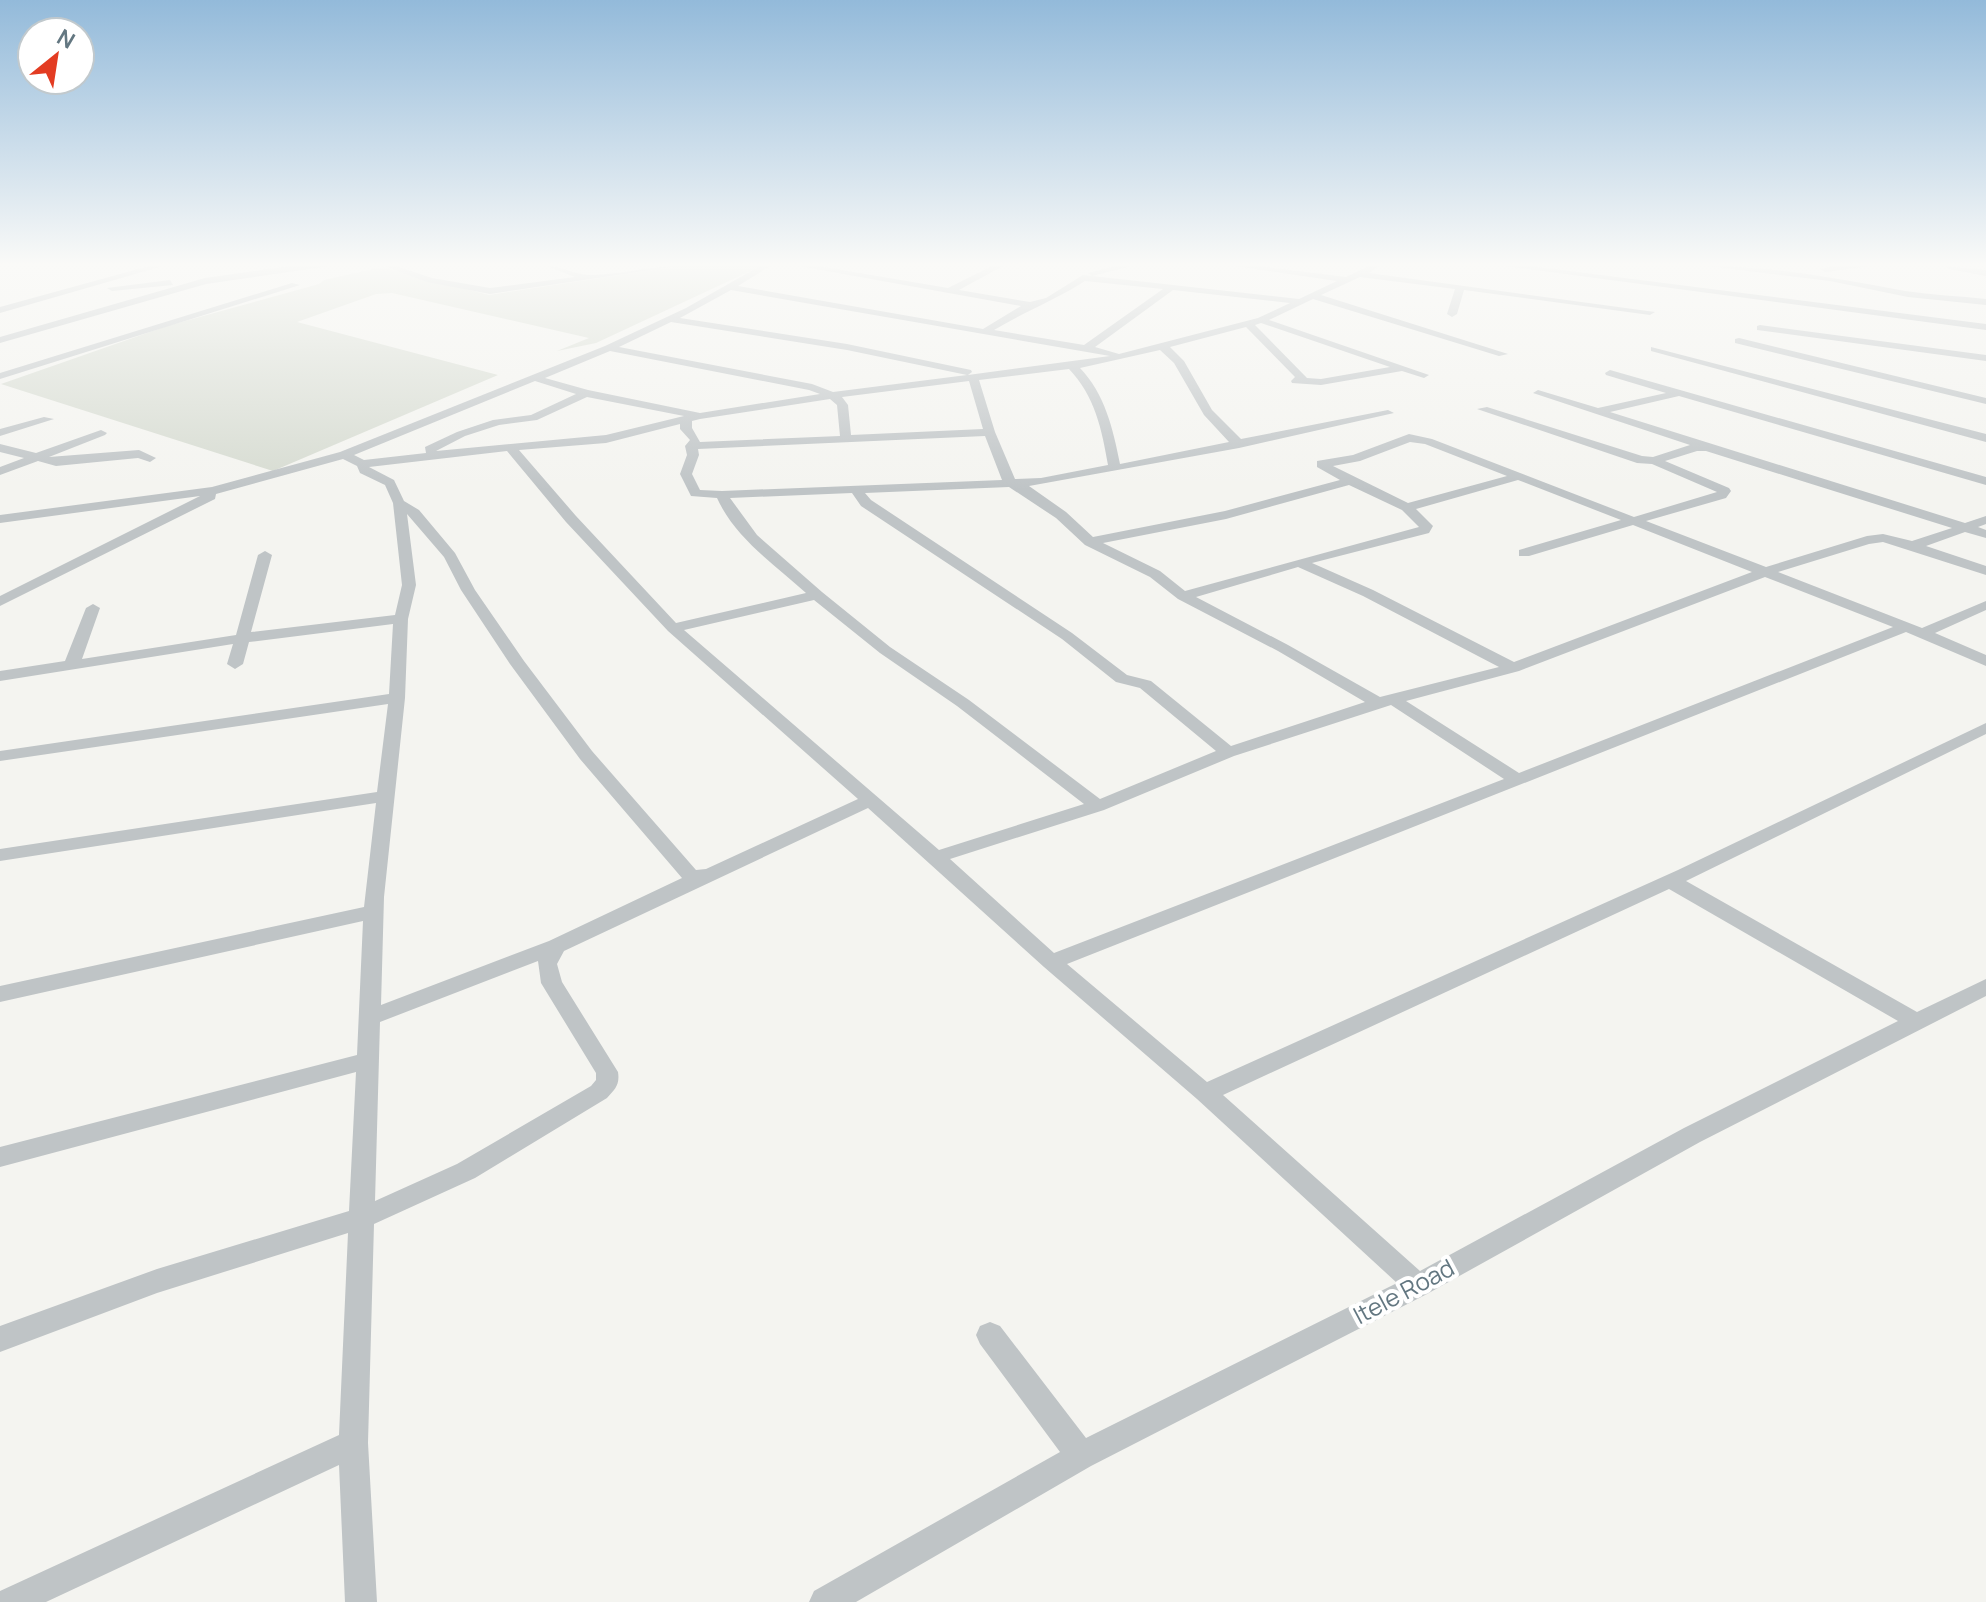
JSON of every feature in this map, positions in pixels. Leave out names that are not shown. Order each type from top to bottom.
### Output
[{"type":"street","points":[[0,376],[114,341]]},
{"type":"street","points":[[0,519],[224,489],[344,455],[624,341]]},
{"type":"street","points":[[808,341],[977,376]]},
{"type":"street","points":[[1037,341],[1120,357]]},
{"type":"street","points":[[1086,349],[1097,341]]},
{"type":"street","points":[[344,455],[362,464],[606,439],[693,418],[834,395],[1072,366],[1120,357],[1175,341]]},
{"type":"street","points":[[1265,341],[1302,378],[1296,381],[1321,382],[1402,368]]},
{"type":"street","points":[[1322,341],[1424,375]]},
{"type":"street","points":[[1460,341],[1503,354]]},
{"type":"street","points":[[1739,341],[1986,401]]},
{"type":"street","points":[[1856,341],[1986,358]]},
{"type":"street","points":[[1158,345],[1171,350],[1208,412],[1239,444]]},
{"type":"street","points":[[609,348],[812,387],[834,395],[842,402],[846,413],[846,439]]},
{"type":"street","points":[[1655,349],[1986,438]]},
{"type":"street","points":[[1072,366],[1083,375],[1097,400],[1108,432],[1114,465],[1112,469]]},
{"type":"street","points":[[1610,373],[1986,481]]},
{"type":"street","points":[[977,376],[989,432],[1010,483],[1023,488],[1061,515],[1090,542],[1155,574],[1183,596],[1385,701],[1515,778]]},
{"type":"street","points":[[535,378],[693,418]]},
{"type":"street","points":[[412,458],[461,434],[497,422],[533,418],[586,393]]},
{"type":"street","points":[[1538,393],[1986,534]]},
{"type":"street","points":[[1598,411],[1677,393]]},
{"type":"street","points":[[1483,409],[1641,460],[1654,461],[1725,491],[1722,495],[1524,553]]},
{"type":"street","points":[[691,446],[693,455],[686,474],[695,493],[722,495],[1041,482],[1388,413]]},
{"type":"street","points":[[691,446],[696,440],[686,429],[693,418]]},
{"type":"street","points":[[0,433],[48,419]]},
{"type":"street","points":[[1397,424],[1415,438],[1633,520],[1986,661]]},
{"type":"street","points":[[691,446],[989,432]]},
{"type":"street","points":[[0,471],[101,433]]},
{"type":"street","points":[[1183,596],[1424,530],[1426,526],[1420,516],[1407,507],[1321,464],[1356,458],[1415,438]]},
{"type":"street","points":[[1654,461],[1696,447],[1707,447]]},
{"type":"street","points":[[0,448],[56,462],[139,454],[150,458]]},
{"type":"street","points":[[511,448],[582,531],[673,628],[936,857],[1051,962],[1205,1093],[1418,1286]]},
{"type":"street","points":[[361,1602],[353,1443],[364,1217],[373,912],[397,698],[401,619],[409,585],[399,503],[390,483],[364,470],[362,464]]},
{"type":"street","points":[[1407,507],[1520,476]]},
{"type":"street","points":[[1090,542],[1226,515],[1351,481]]},
{"type":"street","points":[[0,602],[224,489]]},
{"type":"street","points":[[855,489],[866,503],[1067,636],[1111,672],[1122,679],[1145,684],[1228,752]]},
{"type":"street","points":[[722,495],[729,510],[752,538],[817,595],[885,650],[963,703],[1098,806]]},
{"type":"street","points":[[399,503],[414,513],[450,556],[468,590],[518,664],[586,755],[621,792],[680,867],[690,875],[700,877]]},
{"type":"street","points":[[1915,545],[1986,520]]},
{"type":"street","points":[[936,857],[1098,806],[1228,752],[1385,701],[1513,668],[1765,572],[1875,538],[1915,545],[1986,571]]},
{"type":"street","points":[[235,664],[265,555]]},
{"type":"street","points":[[1300,563],[1368,593],[1513,668]]},
{"type":"street","points":[[673,628],[817,595]]},
{"type":"street","points":[[1051,962],[1515,778],[1986,605]]},
{"type":"street","points":[[71,666],[93,608]]},
{"type":"street","points":[[0,676],[242,637],[401,619]]},
{"type":"street","points":[[0,756],[397,698]]},
{"type":"street","points":[[1205,1093],[1669,880],[1986,728]]},
{"type":"street","points":[[0,855],[386,796]]},
{"type":"street","points":[[368,1018],[556,946],[870,800]]},
{"type":"street","points":[[1669,880],[1915,1021]]},
{"type":"street","points":[[0,994],[373,912]]},
{"type":"street","points":[[0,1339],[157,1281],[364,1217],[466,1171],[589,1099],[608,1082],[607,1072],[552,983],[547,964],[556,946]]},
{"type":"street","name":"Itele Road","points":[[825,1602],[1081,1456],[1418,1286],[1692,1135],[1986,987]]},
{"type":"street","points":[[0,1157],[369,1060]]},
{"type":"street","points":[[990,1335],[1081,1456]]},
{"type":"street","points":[[11,1602],[353,1443]]},
{"type":"shaded area","points":[[125,341],[368,341],[498,375],[273,471],[1,384]]},
{"type":"shaded area","points":[[582,341],[601,341],[596,343],[557,351]]}]
